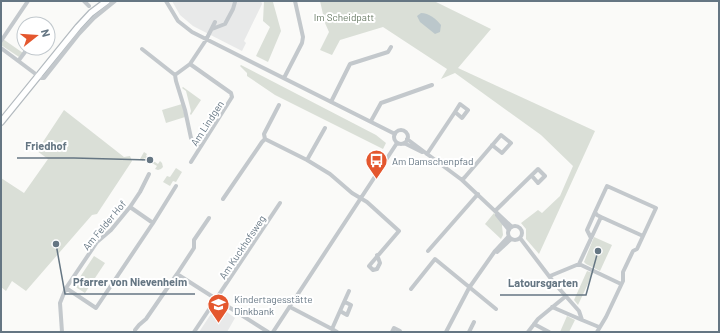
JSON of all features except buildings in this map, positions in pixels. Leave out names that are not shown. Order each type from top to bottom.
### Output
[{"type":"main road","points":[[1,122],[86,18],[107,1]]},
{"type":"street","points":[[1,41],[28,1]]},
{"type":"street","points":[[84,1],[89,6]]},
{"type":"street","points":[[1,48],[41,78],[44,78],[78,35],[94,18],[115,1]]},
{"type":"street","points":[[166,1],[173,14],[192,32],[395,134]]},
{"type":"street","points":[[284,78],[302,43],[303,37],[295,1]]},
{"type":"street","points":[[212,29],[225,24],[235,2]]},
{"type":"street","points":[[175,75],[190,64],[206,40],[215,22]]},
{"type":"street","points":[[331,102],[350,64],[388,52],[391,47]]},
{"type":"street","points":[[142,49],[175,75],[191,138],[194,143],[200,147]]},
{"type":"street","points":[[19,60],[22,56]]},
{"type":"street","name":"Am Lindgen","points":[[190,64],[231,93],[232,97],[228,106],[191,162]]},
{"type":"street","points":[[371,122],[380,102],[432,85]]},
{"type":"street","points":[[223,199],[265,139],[264,134],[279,105]]},
{"type":"street","points":[[426,153],[455,112]]},
{"type":"street","points":[[307,160],[325,128]]},
{"type":"street","points":[[397,143],[394,140],[395,134],[398,131],[406,133],[407,139],[462,180],[478,194],[510,229],[510,238],[493,254],[469,288],[446,332]]},
{"type":"street","points":[[462,180],[492,145],[501,135],[510,143],[502,153],[492,145]]},
{"type":"street","points":[[265,139],[307,160],[330,174],[352,193],[367,202],[399,231],[377,255]]},
{"type":"street","points":[[404,143],[407,139]]},
{"type":"street","points":[[397,143],[404,143],[426,153]]},
{"type":"street","points":[[273,332],[397,143]]},
{"type":"street","name":"Am Felder Hof","points":[[62,332],[60,303],[66,288],[97,242],[111,230],[130,207],[149,174]]},
{"type":"street","points":[[495,211],[532,176]]},
{"type":"street","points":[[66,288],[96,308],[154,223],[176,186]]},
{"type":"street","points":[[591,238],[587,230],[607,186],[656,208],[637,249],[633,251],[626,265],[621,284],[606,317],[597,332]]},
{"type":"street","points":[[428,251],[478,194]]},
{"type":"street","name":"Am Kuckhofsweg","points":[[194,332],[280,203]]},
{"type":"street","points":[[130,207],[154,223]]},
{"type":"street","points":[[595,212],[597,215],[643,236]]},
{"type":"street","points":[[550,276],[579,264],[601,217]]},
{"type":"street","points":[[135,330],[146,319],[177,274],[194,248],[194,240],[209,218]]},
{"type":"street","points":[[510,229],[517,227],[521,230],[522,234],[520,238]]},
{"type":"street","points":[[510,238],[516,240],[520,238]]},
{"type":"street","points":[[520,238],[579,311],[582,320]]},
{"type":"street","points":[[411,289],[435,259],[496,309]]},
{"type":"street","points":[[579,264],[621,284]]},
{"type":"street","points":[[177,274],[268,332]]},
{"type":"street","points":[[332,329],[349,291]]},
{"type":"street","points":[[528,332],[534,324],[566,296]]},
{"type":"street","points":[[340,312],[346,315],[351,305],[345,302]]},
{"type":"street","points":[[552,307],[599,327]]},
{"type":"street","points":[[290,308],[337,332]]},
{"type":"street","points":[[469,332],[474,322]]},
{"type":"street","points":[[534,324],[550,332]]},
{"type":"street","points":[[392,332],[394,328],[400,332]]},
{"type":"shaded area","points":[[172,1],[261,1],[262,4],[244,41],[246,43],[242,51],[193,26],[180,15]]},
{"type":"shaded area","points":[[421,13],[430,15],[441,25],[440,32],[435,34],[420,22],[417,16]]},
{"type":"shaded area","name":"Kindertagesstätte Dinkbank","points":[[220,307],[235,318],[227,332],[199,332],[215,308]]},
{"type":"green space","points":[[264,1],[275,1],[273,2],[281,31],[268,62],[256,56],[270,27],[263,21]]},
{"type":"green space","name":"Im Scheidpatt","points":[[320,1],[434,1],[491,29],[458,68],[595,131],[539,254],[526,239],[526,229],[521,223],[538,210],[542,213],[560,196],[573,166],[541,135],[455,73],[441,79],[447,69],[383,27],[340,40],[332,55],[320,50],[329,32],[325,23]]},
{"type":"green space","points":[[3,39],[16,48],[16,55],[1,45]]},
{"type":"green space","points":[[241,65],[376,135],[386,143],[383,149],[275,95],[247,76],[247,73],[240,66]]},
{"type":"green space","points":[[183,87],[201,100],[191,115],[186,91],[182,88]]},
{"type":"green space","points":[[182,104],[185,117],[166,123],[162,110]]},
{"type":"green space","points":[[64,110],[124,157],[130,156],[132,161],[97,214],[92,215],[26,291],[12,281],[6,291],[1,287],[1,178],[24,193],[48,159],[37,151]]},
{"type":"green space","points":[[144,152],[147,154],[146,156],[158,164],[160,161],[163,167],[158,170],[155,169],[157,166],[144,158],[143,161],[140,159]]},
{"type":"green space","points":[[176,168],[182,172],[176,182],[173,181],[170,186],[163,182],[167,176],[170,177]]},
{"type":"green space","points":[[494,213],[503,224],[503,235],[501,239],[485,224]]},
{"type":"green space","points":[[594,237],[612,245],[600,271],[584,262]]},
{"type":"green space","points":[[94,256],[105,263],[85,293],[74,286]]},
{"type":"green space","points":[[587,271],[593,273],[578,305],[574,300]]},
{"type":"green space","points":[[567,316],[575,320],[569,332],[560,332]]},
{"type":"place","name":"Friedhof","points":[[150,160]]},
{"type":"place","name":"Am Damschenpfad","points":[[376,180]]},
{"type":"place","name":"Pfarrer von Nievenheim","points":[[56,244]]},
{"type":"place","name":"Latoursgarten","points":[[598,251]]},
{"type":"place","name":"Kindertagesstätte Dinkbank","points":[[218,324]]}]
